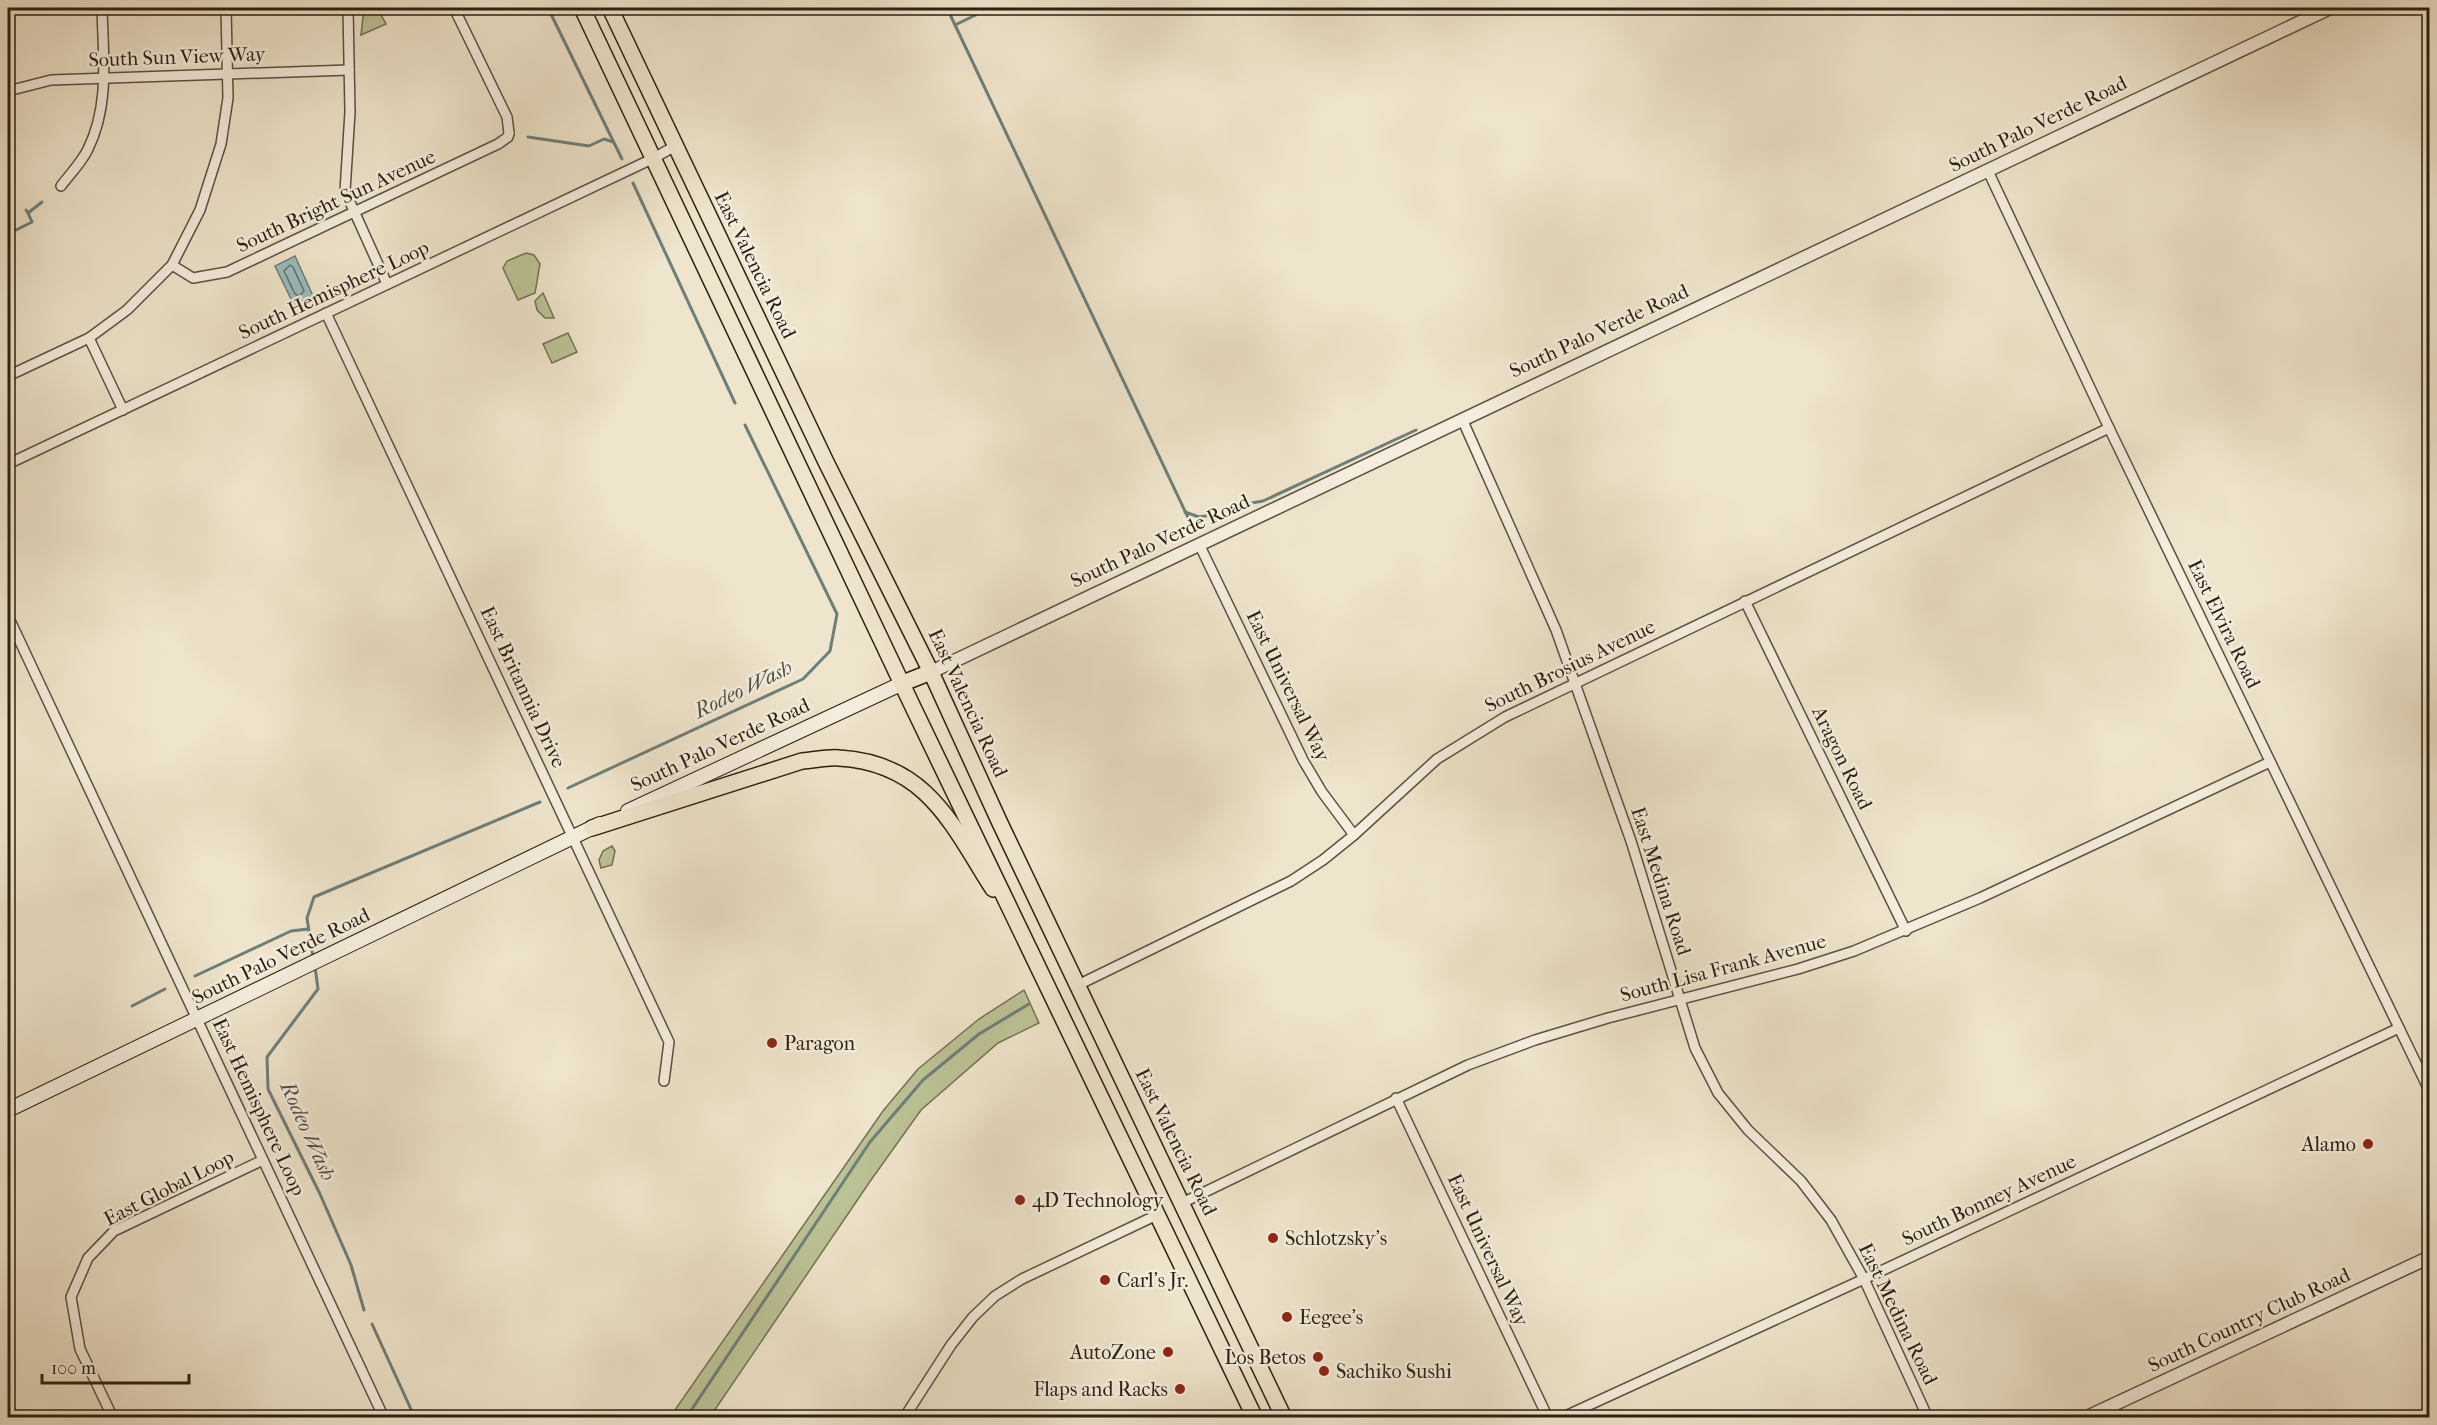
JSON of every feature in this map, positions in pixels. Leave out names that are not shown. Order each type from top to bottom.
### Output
[{"type":"main road","points":[[582,8],[1255,1418]]},
{"type":"main road","name":"East Valencia Road","points":[[610,8],[826,462],[931,672],[1284,1418]]},
{"type":"main road","name":"South Palo Verde Road","points":[[8,1110],[574,836],[931,672]]},
{"type":"main road","points":[[592,828],[802,761],[837,758],[864,761],[895,772],[917,784],[935,802],[946,815],[1033,954]]},
{"type":"main road","points":[[1159,1214],[1182,1203]]},
{"type":"street","points":[[61,186],[88,150],[102,114],[104,78],[102,8]]},
{"type":"street","points":[[8,376],[88,338],[127,310],[172,265],[201,210],[221,144],[228,98],[226,8]]},
{"type":"street","points":[[348,8],[350,123],[345,191],[387,285]]},
{"type":"street","name":"South Bright Sun Avenue","points":[[172,265],[193,278],[227,273],[498,144],[508,137],[512,133],[507,117],[454,8]]},
{"type":"street","name":"South Palo Verde Road","points":[[931,672],[2330,8]]},
{"type":"street","name":"South Sun View Way","points":[[8,91],[51,80],[349,70]]},
{"type":"street","name":"South Hemisphere Loop","points":[[8,464],[675,146]]},
{"type":"street","name":"East Elvira Road","points":[[1988,171],[2109,428],[2430,1092]]},
{"type":"street","name":"East Britannia Drive","points":[[326,313],[669,1042],[664,1081]]},
{"type":"street","points":[[88,338],[123,410]]},
{"type":"street","name":"East Medina Road","points":[[1462,419],[1556,630],[1631,841],[1695,1047],[1718,1093],[1748,1130],[1801,1181],[1831,1220],[1864,1279],[1928,1418]]},
{"type":"street","name":"South Brosius Avenue","points":[[1078,985],[1291,881],[1323,860],[1354,835],[1437,759],[1504,717],[2109,428]]},
{"type":"street","name":"East Universal Way","points":[[1200,546],[1303,760],[1322,792],[1354,835]]},
{"type":"street","name":"Aragon Road","points":[[1745,600],[1906,931]]},
{"type":"street","name":"East Hemisphere Loop","points":[[8,616],[384,1418]]},
{"type":"street","name":"South Lisa Frank Avenue","points":[[1182,1203],[1468,1065],[1535,1040],[1608,1018],[1798,969],[1854,951],[1906,931],[2270,762]]},
{"type":"street","name":"South Bonney Avenue","points":[[1561,1418],[1864,1279],[2399,1028]]},
{"type":"street","name":"East Universal Way","points":[[1396,1098],[1548,1418]]},
{"type":"street","name":"East Global Loop","points":[[113,1418],[80,1349],[71,1297],[88,1258],[114,1231],[263,1160]]},
{"type":"street","points":[[904,1418],[951,1345],[973,1317],[995,1296],[1022,1279],[1159,1214]]},
{"type":"street","name":"South Country Club Road","points":[[2085,1418],[2430,1257]]},
{"type":"green space","points":[[364,8],[377,8],[386,24],[361,35]]},
{"type":"green space","points":[[526,253],[534,255],[540,264],[535,293],[518,300],[503,268],[507,261]]},
{"type":"green space","points":[[543,293],[554,318],[545,318],[537,310],[535,301]]},
{"type":"green space","points":[[568,333],[577,352],[552,363],[543,344]]},
{"type":"green space","points":[[612,846],[615,851],[612,865],[601,868],[599,860],[603,851]]},
{"type":"green space","points":[[1024,990],[1039,1023],[998,1043],[921,1110],[710,1417],[670,1417],[883,1111],[918,1069],[979,1019]]},
{"type":"water","points":[[295,256],[313,296],[294,305],[275,266]]},
{"type":"waterway","points":[[548,8],[622,159]]},
{"type":"waterway","points":[[947,8],[1193,528]]},
{"type":"waterway","points":[[955,25],[990,8]]},
{"type":"waterway","points":[[528,137],[589,146],[604,139],[613,142]]},
{"type":"waterway","name":"Rodeo Wash","points":[[633,183],[735,403]]},
{"type":"waterway","points":[[26,210],[28,213],[42,202]]},
{"type":"waterway","points":[[16,230],[32,222],[28,213]]},
{"type":"waterway","name":"Rodeo Wash","points":[[568,788],[803,679],[830,651],[837,614],[745,425]]},
{"type":"waterway","points":[[1235,506],[1263,501],[1416,430]]},
{"type":"waterway","points":[[1185,512],[1199,517],[1217,514]]},
{"type":"waterway","name":"Rodeo Wash","points":[[313,957],[307,918],[314,897],[540,802]]},
{"type":"waterway","points":[[195,976],[291,931],[308,929]]},
{"type":"waterway","name":"Rodeo Wash","points":[[315,967],[318,989],[267,1057],[268,1089],[320,1194],[351,1265],[364,1310]]},
{"type":"waterway","points":[[132,1006],[165,989]]},
{"type":"waterway","points":[[686,1418],[870,1142],[923,1080],[979,1034],[1029,1004]]},
{"type":"waterway","name":"Rodeo Wash","points":[[372,1324],[415,1418]]},
{"type":"place","name":"Paragon","points":[[772,1043]]},
{"type":"place","name":"Alamo","points":[[2368,1144]]},
{"type":"place","name":"4D Technology","points":[[1020,1200]]},
{"type":"place","name":"Schlotzsky's","points":[[1273,1238]]},
{"type":"place","name":"Carl's Jr.","points":[[1105,1280]]},
{"type":"place","name":"Eegee's","points":[[1287,1317]]},
{"type":"place","name":"AutoZone","points":[[1168,1352]]},
{"type":"place","name":"Los Betos","points":[[1318,1357]]},
{"type":"place","name":"Sachiko Sushi","points":[[1324,1371]]},
{"type":"place","name":"Flaps and Racks","points":[[1180,1389]]}]
